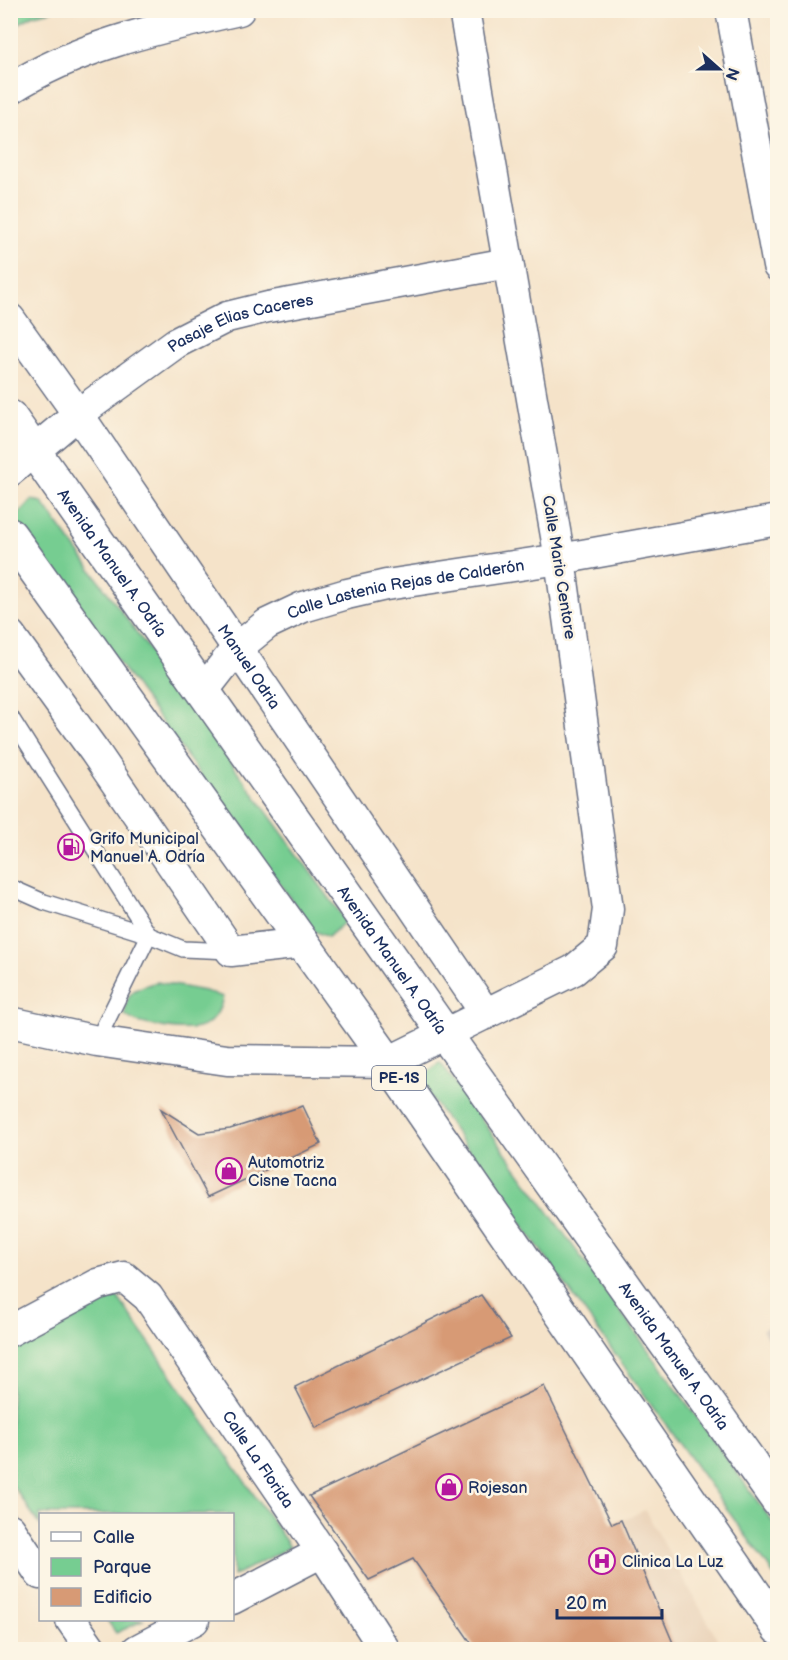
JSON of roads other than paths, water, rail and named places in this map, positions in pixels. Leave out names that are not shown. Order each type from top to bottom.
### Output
[{"type":"highway","name":"Avenida Manuel A. Odría","points":[[10,417],[23,461],[204,690],[777,1501]]},
{"type":"highway","name":"PE-1S","points":[[10,535],[388,1062],[777,1628]]},
{"type":"street","points":[[10,89],[75,55],[121,39],[239,10]]},
{"type":"street","name":"Calle Mario Centore","points":[[388,1062],[574,970],[603,946],[608,909],[560,559],[464,10]]},
{"type":"street","points":[[731,10],[777,266]]},
{"type":"street","name":"Pasaje Elias Caceres","points":[[23,461],[78,414],[176,343],[227,317],[268,307],[508,263]]},
{"type":"street","name":"Manuel Odria","points":[[10,319],[78,414],[486,1014]]},
{"type":"street","name":"Calle Lastenia Rejas de Calderón","points":[[204,690],[236,649],[267,624],[303,607],[386,585],[560,559],[777,520]]},
{"type":"street","points":[[10,635],[231,951],[303,943]]},
{"type":"street","points":[[10,1022],[97,1041],[227,1060],[388,1062]]},
{"type":"street","name":"Calle La Florida","points":[[10,1331],[98,1284],[124,1277],[148,1297],[322,1552],[385,1650]]},
{"type":"street","points":[[10,1529],[39,1572]]},
{"type":"street","points":[[234,1598],[322,1552]]},
{"type":"street","points":[[72,1621],[92,1650]]},
{"type":"street","points":[[137,1650],[192,1621]]},
{"type":"lane","points":[[10,716],[149,935]]},
{"type":"lane","points":[[10,887],[44,902],[149,935],[183,949],[231,951]]},
{"type":"lane","points":[[97,1041],[149,935]]},
{"type":"place","name":"Grifo Municipal Manuel A. Odría","points":[[71,847]]},
{"type":"place","name":"Automotriz Cisne Tacna","points":[[229,1171]]},
{"type":"place","name":"Rojesan","points":[[449,1487]]},
{"type":"place","name":"Clinica La Luz","points":[[602,1561]]}]
